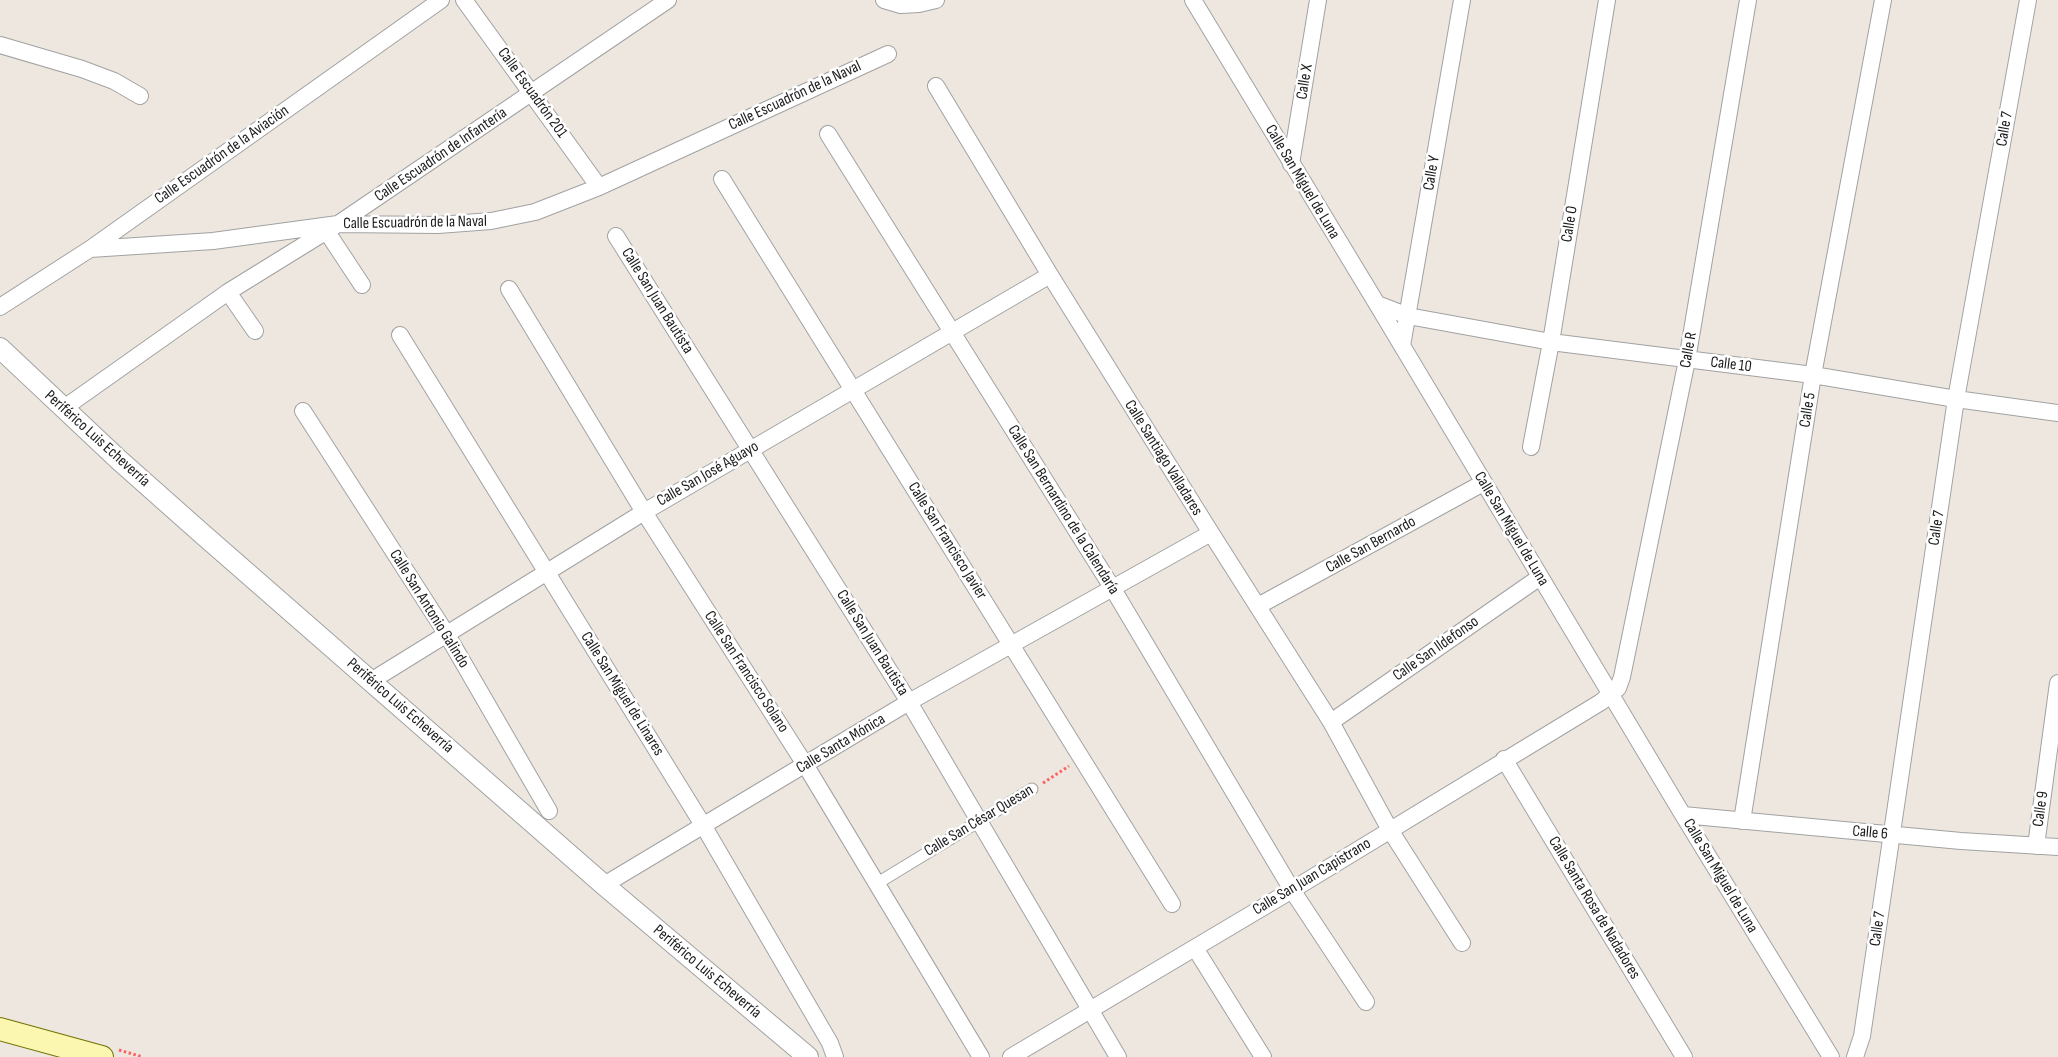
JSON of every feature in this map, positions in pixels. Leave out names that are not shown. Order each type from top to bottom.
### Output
[{"type":"main road","points":[[0,1029],[102,1057]]},
{"type":"street","name":"Calle Escuadrón de la Aviación","points":[[0,307],[90,249],[441,0]]},
{"type":"street","name":"Calle Escuadrón 201","points":[[464,0],[599,187]]},
{"type":"street","name":"Calle Escuadrón de Infantería","points":[[64,408],[228,292],[332,228],[668,0]]},
{"type":"street","points":[[884,0],[901,5],[919,4],[936,0]]},
{"type":"street","name":"Calle San Miguel de Luna","points":[[1193,0],[1683,816],[1830,1057]]},
{"type":"street","name":"Calle X","points":[[1291,164],[1318,0]]},
{"type":"street","name":"Calle Y","points":[[1402,346],[1462,0]]},
{"type":"street","name":"Calle O","points":[[1531,447],[1551,342],[1607,0]]},
{"type":"street","name":"Calle R","points":[[1612,695],[1618,688],[1622,677],[1687,360],[1748,0]]},
{"type":"street","name":"Calle 5","points":[[1742,821],[1813,375],[1883,0]]},
{"type":"street","name":"Calle 7","points":[[1855,1057],[1862,1036],[1956,399],[2028,0]]},
{"type":"street","points":[[0,45],[82,69],[114,81],[140,96]]},
{"type":"street","name":"Calle Escuadrón de la Naval","points":[[90,249],[213,241],[332,228],[438,225],[491,221],[535,212],[599,187],[888,54]]},
{"type":"street","name":"Calle Santiago Valladares","points":[[936,86],[1050,276],[1331,722],[1390,830],[1462,943]]},
{"type":"street","name":"Calle San Bernardino de la Calendaría","points":[[828,134],[1113,589],[1292,890],[1366,1002]]},
{"type":"street","name":"Calle San Francisco Javier","points":[[722,179],[1172,904]]},
{"type":"street","points":[[332,228],[362,284]]},
{"type":"street","name":"Calle San Juan Bautista","points":[[616,236],[910,702],[1118,1057]]},
{"type":"street","name":"Calle San José Aguayo","points":[[371,681],[644,512],[1050,276]]},
{"type":"street","name":"Calle San Francisco Solano","points":[[509,289],[644,512],[806,766],[980,1057]]},
{"type":"street","points":[[228,292],[255,331]]},
{"type":"street","name":"Calle 10","points":[[1377,304],[1408,316],[1551,342],[1813,375],[1956,399],[2058,413]]},
{"type":"street","name":"Calle San Miguel de Linares","points":[[400,335],[703,825],[830,1043],[835,1057]]},
{"type":"street","name":"Periférico Luis Echeverría","points":[[0,348],[199,531],[604,885],[805,1056]]},
{"type":"street","name":"Calle San Antonio Galindo","points":[[303,411],[446,633],[549,811]]},
{"type":"street","name":"Calle San Bernardo","points":[[1258,606],[1483,483]]},
{"type":"street","name":"Calle Santa Mónica","points":[[604,885],[806,766],[910,702],[1211,534]]},
{"type":"street","name":"Calle San Ildefonso","points":[[1331,722],[1540,577]]},
{"type":"street","name":"Calle 9","points":[[2036,846],[2058,683]]},
{"type":"street","name":"Calle San Juan Capistrano","points":[[1011,1057],[1292,890],[1504,759],[1612,695]]},
{"type":"street","name":"Calle Santa Rosa de Nadadores","points":[[1504,759],[1684,1057]]},
{"type":"street","name":"Calle San César Quesan","points":[[876,884],[1032,789]]},
{"type":"street","name":"Calle 6","points":[[1683,816],[1891,835],[2058,847]]},
{"type":"street","points":[[1195,948],[1263,1057]]},
{"type":"path","name":"Calle San César Quesan","points":[[1032,789],[1083,758]]}]
